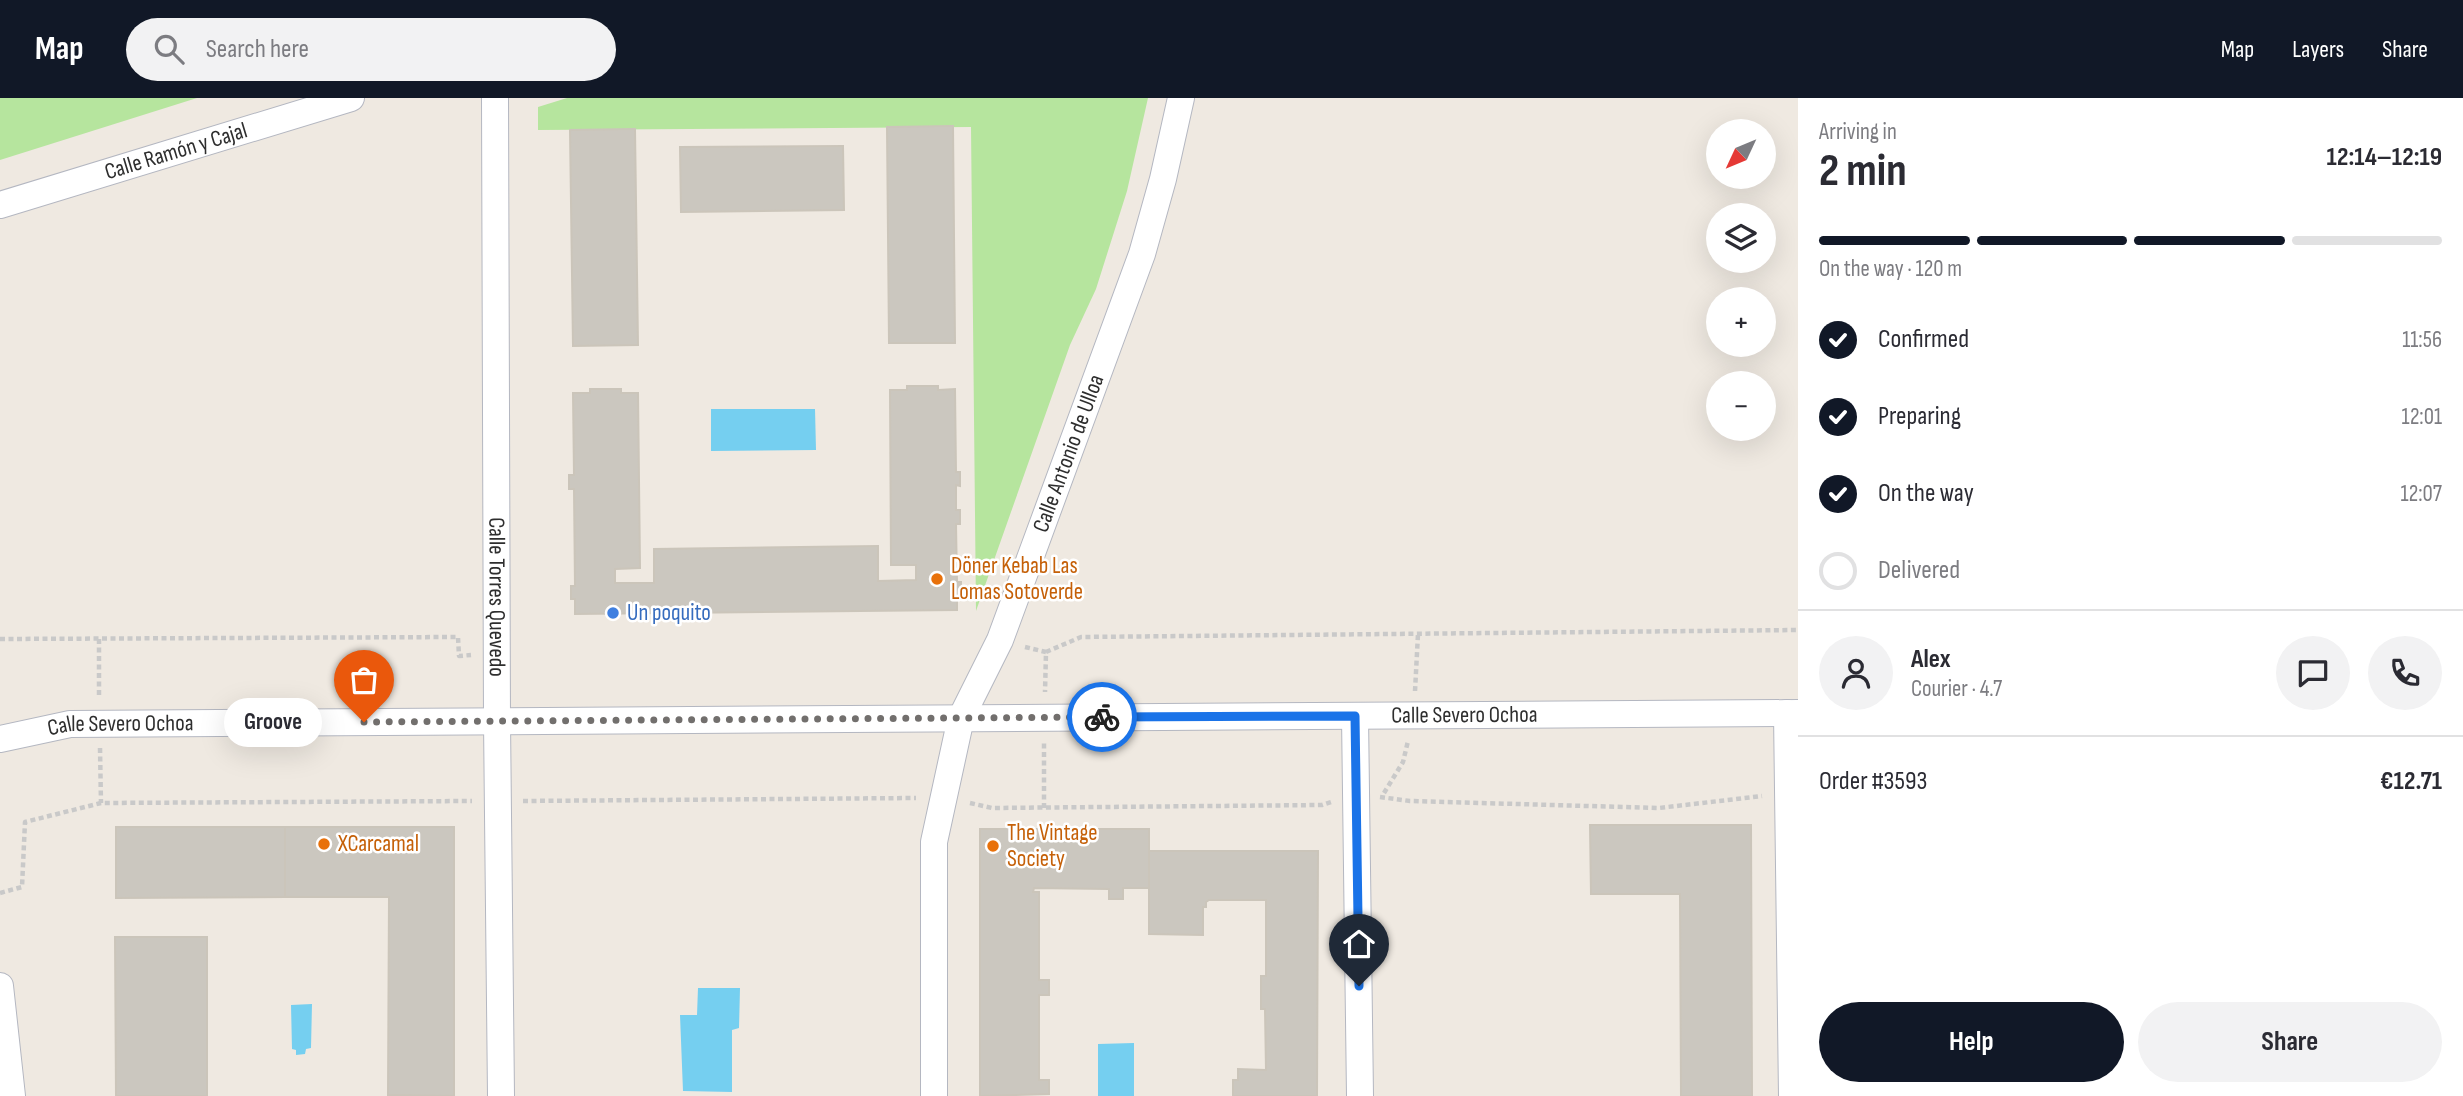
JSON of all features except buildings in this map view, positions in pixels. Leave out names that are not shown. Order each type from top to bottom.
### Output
[{"type":"street","name":"Calle Ramón y Cajal","points":[[0,205],[351,98]]},
{"type":"street","name":"Calle Torres Quevedo","points":[[495,98],[496,655],[501,1096]]},
{"type":"street","name":"Calle Antonio de Ulloa","points":[[934,1096],[934,842],[961,718],[1000,639],[1142,254],[1163,179],[1181,98]]},
{"type":"street","name":"Calle Severo Ochoa","points":[[0,739],[70,723],[1792,713]]},
{"type":"street","points":[[1792,713],[1788,793],[1792,1096]]},
{"type":"street","points":[[1355,716],[1360,1096]]},
{"type":"street","points":[[0,986],[12,1096]]},
{"type":"path","points":[[1046,652],[1081,637],[1798,630]]},
{"type":"path","points":[[0,639],[458,637],[458,656],[496,655]]},
{"type":"path","points":[[99,639],[101,803]]},
{"type":"path","points":[[0,893],[22,887],[25,822],[101,803],[887,800],[943,796],[992,808],[1058,808],[1322,805],[1356,793],[1410,801],[1659,808],[1788,793]]},
{"type":"green space","points":[[0,98],[197,98],[0,160]]},
{"type":"green space","points":[[567,98],[1148,98],[1127,191],[1096,289],[1070,345],[976,611],[971,127],[538,130],[538,107]]},
{"type":"water","points":[[711,409],[815,409],[816,450],[711,451]]},
{"type":"water","points":[[698,988],[740,988],[739,1028],[732,1030],[732,1092],[683,1091],[680,1015],[697,1015]]},
{"type":"water","points":[[312,1004],[311,1048],[306,1049],[305,1054],[296,1055],[296,1050],[292,1049],[291,1005]]},
{"type":"water","points":[[1134,1043],[1134,1096],[1098,1096],[1098,1044]]},
{"type":"way so far","points":[[364,722],[1102,717]]},
{"type":"place","name":"Döner Kebab Las Lomas Sotoverde","points":[[937,579]]},
{"type":"place","name":"Un poquito","points":[[613,613]]},
{"type":"place","name":"Groove","points":[[364,722]]},
{"type":"place","name":"XCarcamal","points":[[324,844]]},
{"type":"place","name":"The Vintage Society","points":[[993,846]]},
{"type":"route","points":[[1102,717],[1355,716],[1359,986]]}]
